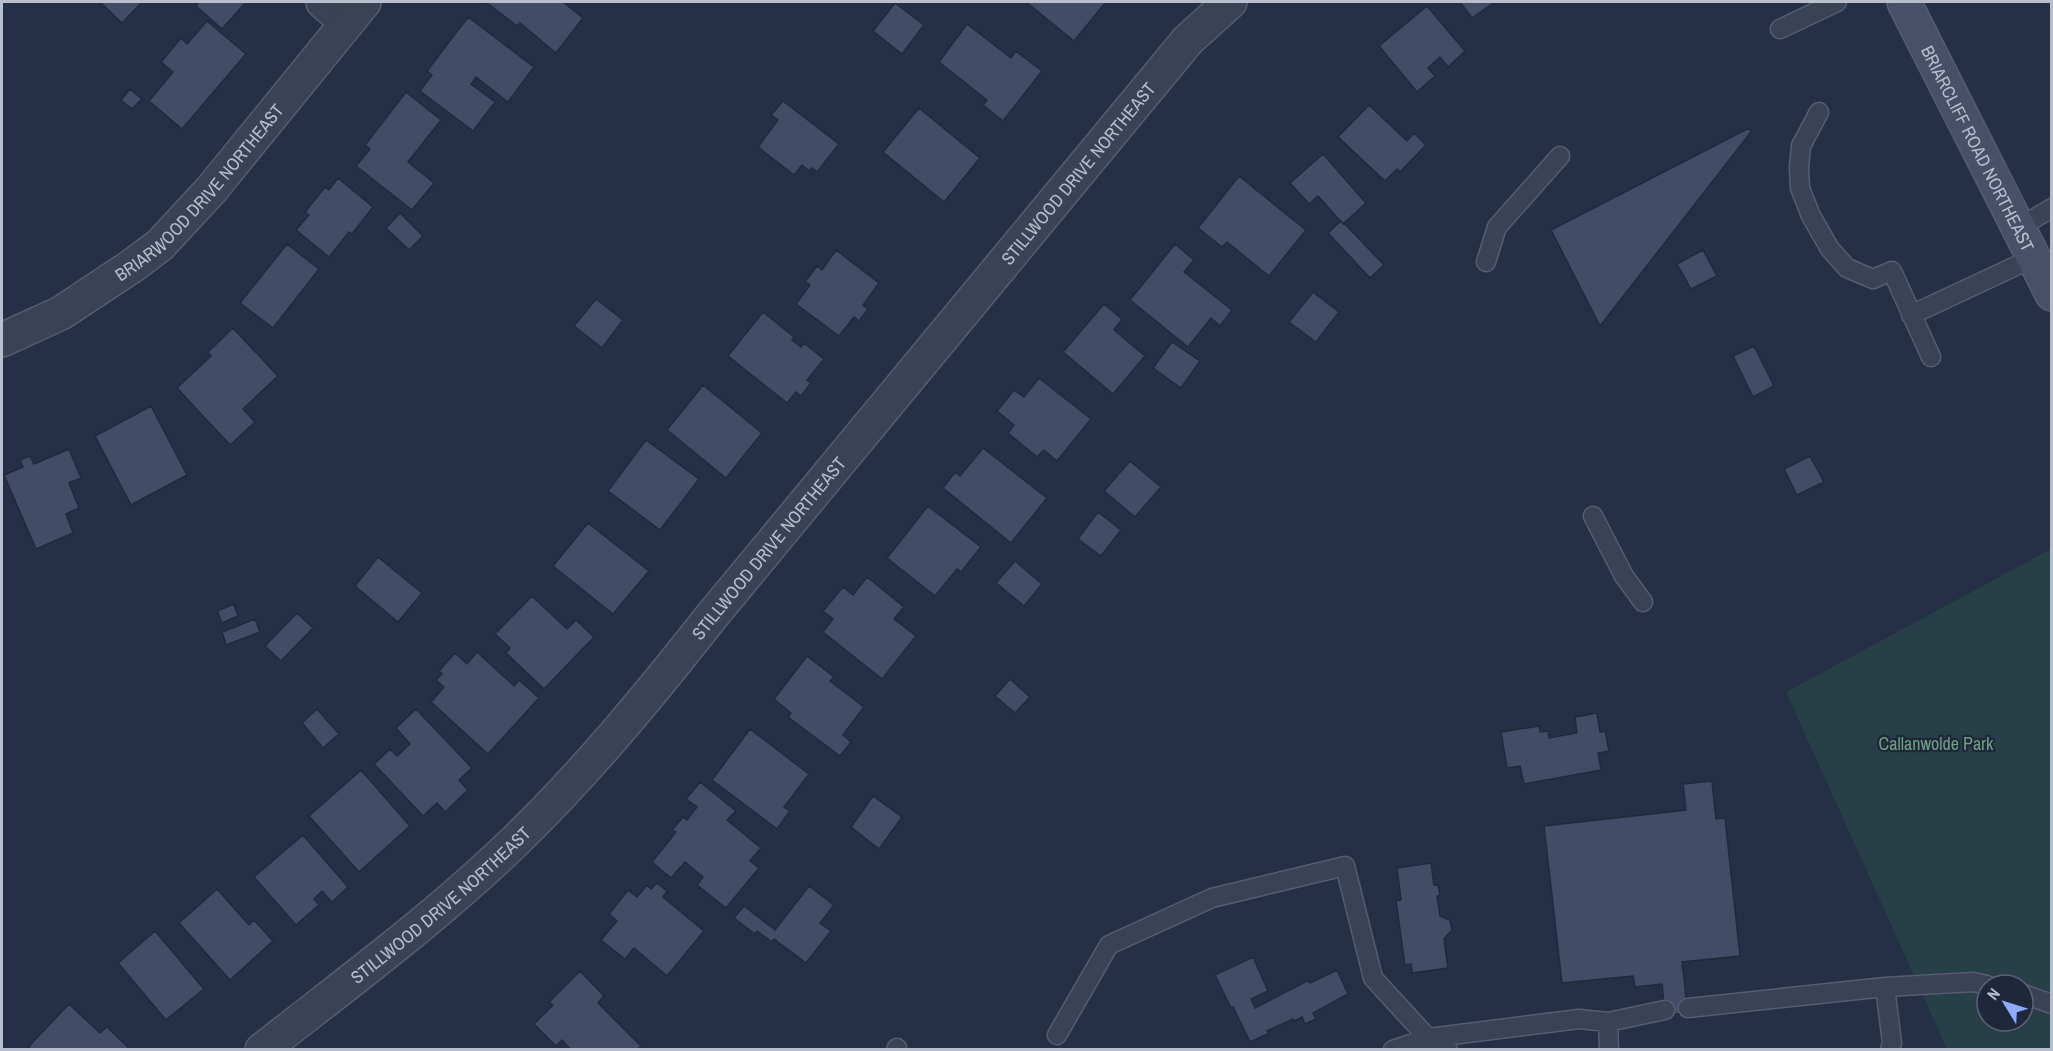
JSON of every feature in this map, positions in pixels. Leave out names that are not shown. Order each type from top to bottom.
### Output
[{"type":"main road","name":"BRIARCLIFF ROAD NORTHEAST","points":[[1904,2],[2052,294]]},
{"type":"street","name":"STILLWOOD DRIVE NORTHEAST","points":[[262,1050],[394,948],[447,903],[510,846],[578,777],[639,708],[1188,40],[1230,2]]},
{"type":"street","name":"BRIARWOOD DRIVE NORTHEAST","points":[[2,340],[61,314],[160,245],[211,190],[345,9]]},
{"type":"lane","points":[[1780,28],[1837,2]]},
{"type":"lane","points":[[1819,112],[1801,146],[1798,168],[1800,188],[1811,216],[1830,249],[1847,268],[1873,279],[1892,271],[1931,357]]},
{"type":"lane","points":[[1486,262],[1497,227],[1560,156]]},
{"type":"lane","points":[[2018,228],[2052,208]]},
{"type":"lane","points":[[1911,315],[2033,258]]},
{"type":"lane","points":[[1593,516],[1624,576],[1643,602]]},
{"type":"lane","points":[[1058,1035],[1109,945],[1212,898],[1345,866],[1373,978],[1428,1038],[1448,1050]]},
{"type":"lane","points":[[1688,1008],[1885,987],[1975,982]]},
{"type":"lane","points":[[1885,987],[1892,1043],[1890,1050]]},
{"type":"lane","points":[[2035,998],[2052,1004]]},
{"type":"lane","points":[[1393,1050],[1428,1038],[1579,1019],[1608,1022],[1665,1011]]},
{"type":"lane","points":[[1608,1022],[1609,1050]]},
{"type":"green space","name":"Callanwolde Park","points":[[2051,549],[2051,1049],[1947,1049],[1786,692]]},
{"type":"building","points":[[100,2],[142,2],[122,23]]},
{"type":"building","points":[[199,2],[246,2],[222,29],[196,6]]},
{"type":"building","points":[[486,2],[563,2],[583,18],[556,53],[520,23],[517,26]]},
{"type":"building","points":[[1026,2],[1106,2],[1074,41]]},
{"type":"building","points":[[1460,2],[1495,2],[1472,18]]},
{"type":"building","points":[[895,3],[924,25],[902,54],[873,31]]},
{"type":"building","points":[[1427,6],[1465,51],[1448,67],[1440,57],[1428,68],[1435,76],[1417,92],[1379,46]]},
{"type":"building","points":[[468,17],[534,67],[508,102],[476,77],[471,84],[495,102],[473,131],[420,91],[432,75],[427,71]]},
{"type":"building","points":[[207,21],[246,54],[182,129],[149,101],[173,72],[161,62],[181,38],[187,44]]},
{"type":"building","points":[[967,24],[1011,58],[1016,51],[1042,71],[1003,121],[983,105],[987,100],[939,62]]},
{"type":"building","points":[[130,89],[142,99],[132,109],[121,100]]},
{"type":"building","points":[[406,92],[441,120],[408,162],[434,183],[412,210],[356,166],[370,149],[365,145]]},
{"type":"building","points":[[783,101],[839,144],[817,172],[812,168],[809,171],[802,165],[794,175],[758,147],[778,120],[771,115]]},
{"type":"building","points":[[1369,105],[1407,141],[1414,133],[1426,145],[1400,172],[1397,169],[1385,181],[1338,137]]},
{"type":"building","points":[[919,108],[980,158],[944,202],[883,152]]},
{"type":"building","points":[[1749,128],[1751,132],[1600,326],[1551,230]]},
{"type":"building","points":[[1323,154],[1366,203],[1343,224],[1318,196],[1309,204],[1290,183]]},
{"type":"building","points":[[1239,176],[1306,230],[1269,276],[1227,242],[1222,247],[1198,228]]},
{"type":"building","points":[[338,178],[373,207],[352,234],[349,232],[329,257],[296,230],[309,215],[305,212],[325,187],[329,190]]},
{"type":"building","points":[[400,213],[423,236],[409,250],[386,228]]},
{"type":"building","points":[[1341,221],[1384,265],[1370,278],[1328,233]]},
{"type":"building","points":[[287,244],[319,269],[273,328],[240,303]]},
{"type":"building","points":[[1175,244],[1194,260],[1184,272],[1232,310],[1220,326],[1211,318],[1188,347],[1130,300]]},
{"type":"building","points":[[836,250],[879,283],[863,305],[868,309],[859,321],[854,317],[839,336],[796,304],[810,285],[805,282],[817,266],[822,270]]},
{"type":"building","points":[[1703,250],[1717,276],[1691,289],[1677,264]]},
{"type":"building","points":[[1313,292],[1339,312],[1316,342],[1289,322]]},
{"type":"building","points":[[596,299],[623,320],[602,348],[574,326]]},
{"type":"building","points":[[1104,304],[1122,319],[1114,330],[1145,356],[1113,394],[1063,352]]},
{"type":"building","points":[[763,312],[794,337],[792,340],[801,347],[804,343],[824,359],[807,380],[811,383],[801,396],[796,392],[787,403],[728,356]]},
{"type":"building","points":[[233,328],[278,376],[243,409],[255,422],[230,445],[177,388],[211,356],[208,352]]},
{"type":"building","points":[[1172,342],[1200,361],[1181,388],[1153,368]]},
{"type":"building","points":[[1754,346],[1774,386],[1753,397],[1733,356]]},
{"type":"building","points":[[1039,378],[1091,419],[1057,461],[1044,450],[1037,457],[1008,433],[1014,425],[997,411],[1014,390],[1024,397]]},
{"type":"building","points":[[703,385],[762,433],[726,478],[667,430]]},
{"type":"building","points":[[151,406],[187,475],[131,505],[95,436]]},
{"type":"building","points":[[646,440],[699,479],[660,530],[608,491]]},
{"type":"building","points":[[983,448],[1047,498],[1011,543],[943,488],[955,472],[960,476]]},
{"type":"building","points":[[69,449],[81,478],[69,483],[79,508],[66,514],[73,533],[36,549],[4,475],[23,467],[20,460],[30,456],[34,464]]},
{"type":"building","points":[[1810,456],[1824,482],[1797,495],[1784,469]]},
{"type":"building","points":[[1130,461],[1161,487],[1135,517],[1104,491]]},
{"type":"building","points":[[928,506],[981,547],[961,572],[957,569],[935,596],[887,558]]},
{"type":"building","points":[[1098,512],[1121,530],[1101,556],[1078,539]]},
{"type":"building","points":[[588,523],[649,571],[613,614],[553,566]]},
{"type":"building","points":[[378,557],[422,593],[398,622],[355,586]]},
{"type":"building","points":[[1015,561],[1042,584],[1024,606],[996,583]]},
{"type":"building","points":[[867,577],[904,607],[894,619],[916,636],[882,679],[823,632],[833,619],[823,611],[843,587],[853,595]]},
{"type":"building","points":[[532,596],[567,629],[576,620],[594,637],[544,689],[506,653],[510,648],[495,634]]},
{"type":"building","points":[[234,604],[238,616],[222,623],[217,611]]},
{"type":"building","points":[[297,613],[313,628],[281,661],[265,646]]},
{"type":"building","points":[[255,619],[260,632],[226,645],[222,632]]},
{"type":"building","points":[[477,652],[514,686],[519,680],[539,698],[488,754],[431,702],[444,687],[436,680],[442,674],[439,671],[455,653],[467,664]]},
{"type":"building","points":[[807,656],[834,677],[830,681],[864,707],[843,735],[851,742],[840,756],[788,717],[791,713],[774,699]]},
{"type":"building","points":[[1010,679],[1030,697],[1015,713],[995,696]]},
{"type":"building","points":[[317,709],[339,734],[323,748],[302,723]]},
{"type":"building","points":[[416,709],[472,768],[459,780],[468,790],[445,812],[437,803],[423,816],[374,764],[390,749],[397,756],[410,744],[396,728]]},
{"type":"building","points":[[1597,713],[1600,732],[1605,731],[1609,751],[1598,753],[1601,770],[1524,784],[1520,766],[1507,768],[1501,732],[1539,726],[1540,732],[1548,731],[1549,738],[1577,733],[1575,717]]},
{"type":"building","points":[[750,729],[809,774],[784,807],[790,811],[777,829],[712,780]]},
{"type":"building","points":[[361,770],[410,826],[359,872],[309,816]]},
{"type":"building","points":[[1712,781],[1716,819],[1725,818],[1740,956],[1682,962],[1688,1013],[1665,1015],[1662,984],[1635,987],[1633,976],[1562,983],[1544,826],[1686,810],[1683,784]]},
{"type":"building","points":[[700,782],[736,811],[727,820],[761,848],[750,861],[759,868],[726,908],[697,885],[703,877],[685,862],[671,878],[652,862],[676,832],[672,830],[683,817],[687,820],[697,807],[686,799]]},
{"type":"building","points":[[873,796],[902,817],[879,849],[851,827]]},
{"type":"building","points":[[303,835],[348,887],[332,902],[322,891],[314,899],[319,905],[296,925],[254,877]]},
{"type":"building","points":[[1431,863],[1434,885],[1438,885],[1440,896],[1437,896],[1440,916],[1450,920],[1452,930],[1444,939],[1448,968],[1412,973],[1411,964],[1405,965],[1396,901],[1401,900],[1397,868]]},
{"type":"building","points":[[657,883],[667,891],[663,897],[704,931],[667,976],[634,948],[625,959],[601,940],[617,921],[609,914],[628,890],[637,897],[647,885],[651,889]]},
{"type":"building","points":[[809,886],[834,905],[820,923],[831,931],[806,963],[774,939],[772,942],[757,931],[755,934],[734,918],[744,906],[775,930]]},
{"type":"building","points":[[217,889],[249,925],[254,920],[273,941],[230,980],[179,923]]},
{"type":"building","points":[[155,931],[204,989],[166,1020],[118,963]]},
{"type":"building","points":[[1253,957],[1268,991],[1251,999],[1255,1008],[1309,980],[1310,983],[1337,970],[1348,994],[1313,1013],[1316,1019],[1305,1024],[1302,1017],[1294,1021],[1293,1019],[1250,1042],[1215,975]]},
{"type":"building","points":[[580,971],[604,996],[598,1003],[641,1046],[637,1050],[571,1050],[562,1040],[556,1046],[534,1024],[553,1005],[549,1002]]},
{"type":"building","points":[[69,1004],[100,1033],[107,1027],[131,1050],[32,1050],[29,1047],[32,1043]]}]
